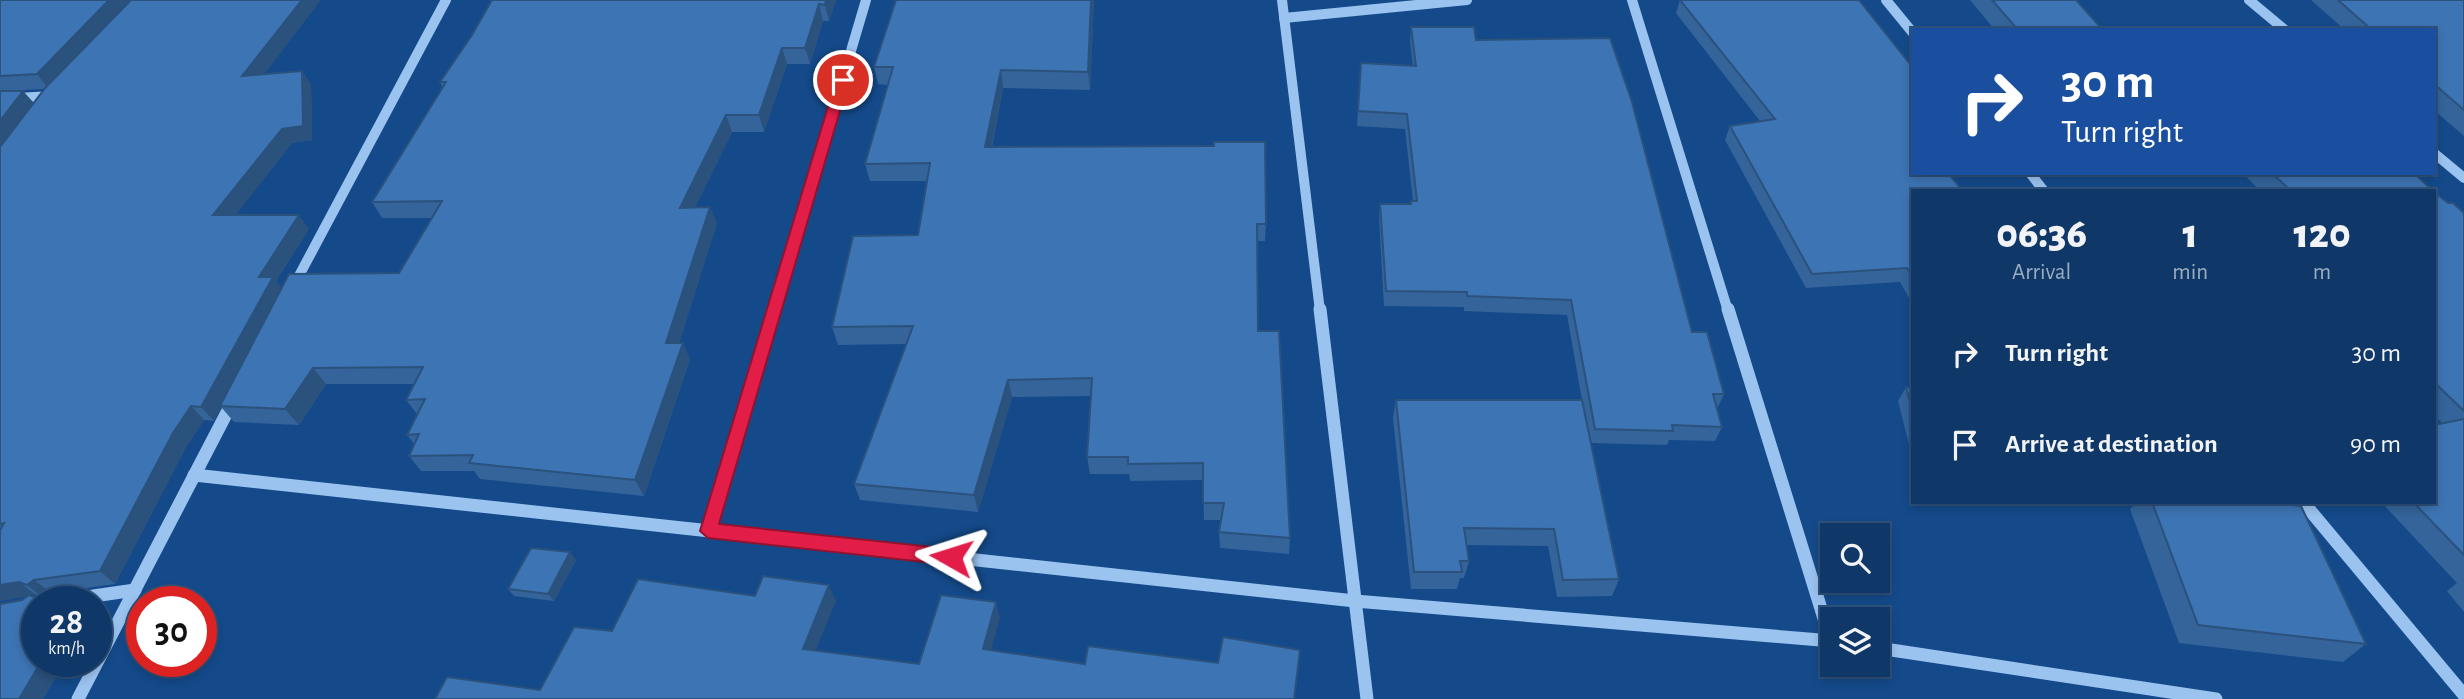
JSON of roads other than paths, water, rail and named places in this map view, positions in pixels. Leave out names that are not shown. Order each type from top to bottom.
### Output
[{"type":"street","points":[[284,304],[446,0]]},
{"type":"street","points":[[708,531],[866,0]]},
{"type":"street","points":[[1282,0],[1367,699]]},
{"type":"street","points":[[1283,18],[1467,0]]},
{"type":"street","points":[[1632,0],[1821,607]]},
{"type":"street","points":[[1885,0],[1911,31]]},
{"type":"street","points":[[2249,0],[2283,28]]},
{"type":"street","points":[[44,106],[60,88]]},
{"type":"street","points":[[0,99],[52,96]]},
{"type":"street","points":[[2436,155],[2464,178]]},
{"type":"street","points":[[2032,175],[2042,189]]},
{"type":"street","points":[[137,586],[239,390]]},
{"type":"street","points":[[194,475],[1355,601],[1820,640]]},
{"type":"street","points":[[2305,504],[2464,695]]},
{"type":"street","points":[[78,699],[126,607]]},
{"type":"street","points":[[1890,650],[2216,699]]}]
